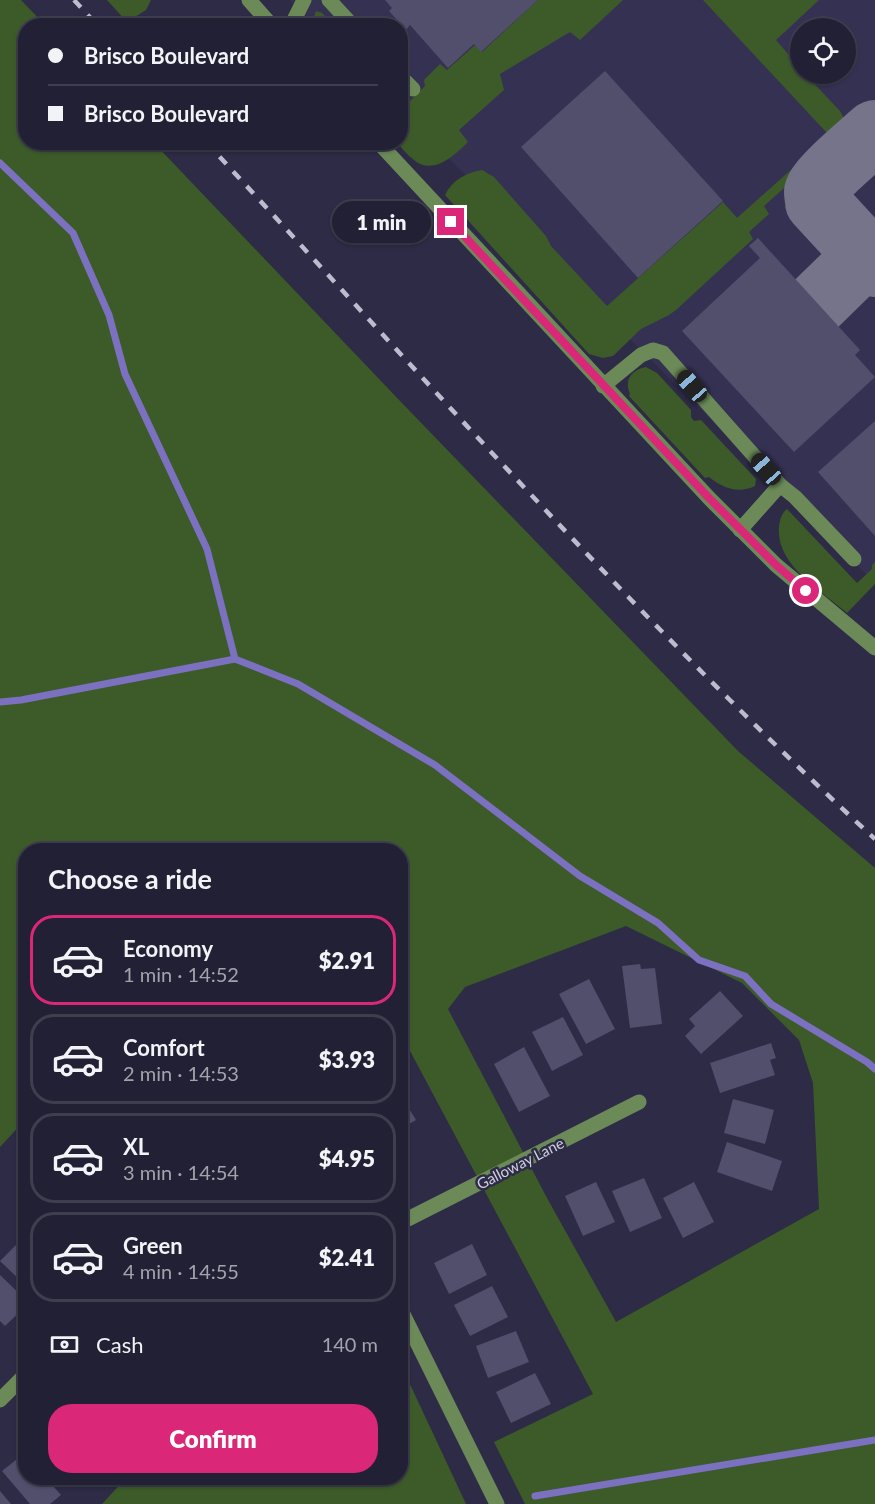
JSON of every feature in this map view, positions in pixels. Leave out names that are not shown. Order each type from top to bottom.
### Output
[{"type":"street","points":[[249,0],[265,18]]},
{"type":"street","points":[[295,18],[304,0]]},
{"type":"street","points":[[329,0],[346,18]]},
{"type":"street","points":[[408,84],[413,89]]},
{"type":"street","points":[[385,150],[603,386],[740,530],[776,565],[875,648]]},
{"type":"street","points":[[603,386],[641,355],[653,350],[663,353],[780,485],[795,497],[854,559]]},
{"type":"street","points":[[740,530],[780,485]]},
{"type":"street","name":"Galloway Lane","points":[[408,1219],[639,1102]]},
{"type":"street","points":[[408,1324],[497,1504]]},
{"type":"street","points":[[0,1400],[18,1382]]},
{"type":"shaded area","points":[[290,0],[875,0],[875,583],[408,118],[408,18],[308,18]]},
{"type":"green space","points":[[0,0],[21,0],[38,18],[18,18],[18,150],[161,150],[738,751],[875,868],[875,1504],[525,1504],[494,1442],[593,1394],[408,1047],[408,843],[18,843],[18,1128],[0,1147]],"holes":[[[626,926],[742,983],[799,1040],[813,1083],[819,1209],[616,1322],[547,1198],[448,1009],[465,987]]]},
{"type":"green space","points":[[107,0],[151,0],[146,10],[133,18],[123,18]]},
{"type":"green space","points":[[538,0],[623,0],[580,40],[570,32],[500,74],[504,90],[459,130],[468,142],[457,153],[443,162],[429,166],[411,158],[404,150],[408,150],[408,103],[425,86],[424,80],[440,64],[447,70],[475,45],[482,52]]},
{"type":"green space","points":[[703,0],[819,0],[800,18],[790,18],[790,27],[776,40],[790,56],[790,84],[814,84],[840,111],[848,126],[834,136],[827,133]]},
{"type":"green space","points":[[316,11],[327,18],[314,18]]},
{"type":"green space","points":[[800,166],[804,170],[764,206],[769,214],[749,232],[753,239],[676,310],[641,329],[613,356],[603,358],[589,354],[445,195],[456,181],[470,173],[482,170],[494,177],[546,236],[551,246],[607,306],[723,202],[737,218],[794,167]]},
{"type":"green space","points":[[646,367],[657,373],[691,410],[691,417],[694,421],[701,420],[756,479],[755,486],[737,490],[725,487],[709,477],[705,478],[629,396],[630,376]]},
{"type":"green space","points":[[787,509],[857,583],[872,569],[875,562],[875,584],[847,613],[802,576],[784,553],[779,526]]},
{"type":"green space","points":[[408,1380],[466,1504],[102,1504],[120,1485],[408,1485]]},
{"type":"building","points":[[385,0],[538,0],[481,52],[474,44],[448,68],[410,25],[408,28],[408,18],[395,18],[389,11],[392,8]]},
{"type":"building","points":[[605,71],[723,201],[638,278],[521,147]]},
{"type":"building","points":[[758,238],[860,350],[855,355],[875,377],[794,452],[682,331],[760,258],[749,246]]},
{"type":"building","points":[[875,421],[875,536],[818,472]]},
{"type":"building","points":[[640,964],[641,969],[655,968],[662,1024],[630,1028],[622,966]]},
{"type":"building","points":[[589,979],[615,1029],[586,1044],[559,994]]},
{"type":"building","points":[[720,991],[743,1016],[701,1054],[685,1036],[695,1026],[689,1019]]},
{"type":"building","points":[[563,1017],[583,1055],[552,1071],[532,1032]]},
{"type":"building","points":[[771,1043],[776,1058],[770,1060],[775,1075],[720,1093],[710,1063]]},
{"type":"building","points":[[524,1047],[550,1096],[519,1112],[494,1064]]},
{"type":"building","points":[[733,1099],[774,1110],[765,1144],[724,1133]]},
{"type":"building","points":[[408,1107],[416,1120],[408,1124]]},
{"type":"building","points":[[727,1142],[782,1161],[772,1191],[717,1172]]},
{"type":"building","points":[[644,1178],[662,1218],[630,1232],[612,1191]]},
{"type":"building","points":[[596,1182],[615,1222],[583,1236],[565,1196]]},
{"type":"building","points":[[694,1182],[714,1222],[683,1238],[663,1198]]},
{"type":"building","points":[[18,1243],[18,1278],[0,1261]]},
{"type":"building","points":[[472,1244],[487,1275],[449,1294],[434,1263]]},
{"type":"building","points":[[0,1275],[18,1292],[18,1314],[5,1326],[0,1321]]},
{"type":"building","points":[[492,1286],[508,1317],[470,1336],[454,1305]]},
{"type":"building","points":[[516,1331],[529,1362],[488,1378],[476,1346]]},
{"type":"building","points":[[535,1373],[551,1404],[511,1423],[496,1392]]},
{"type":"building","points":[[18,1458],[18,1485],[52,1485],[61,1495],[50,1504],[30,1504],[2,1471]]},
{"type":"building","points":[[0,1491],[11,1504],[0,1504]]},
{"type":"waterway","points":[[0,163],[73,233],[109,315],[125,374],[207,549],[235,659]]},
{"type":"waterway","points":[[0,702],[21,700],[235,659],[298,684],[435,765],[580,876],[658,923],[699,960],[745,976],[771,1004],[875,1069]]},
{"type":"waterway","points":[[535,1496],[875,1440]]},
{"type":"taxiway","points":[[875,132],[833,170],[816,192],[817,202],[875,265]]},
{"type":"taxiway","points":[[817,303],[859,262],[858,246]]},
{"type":"railway","points":[[74,0],[91,18]]},
{"type":"railway","points":[[213,150],[451,409],[617,585],[787,756],[875,839]]},
{"type":"route","points":[[451,222],[709,498],[776,565],[806,591]]}]
